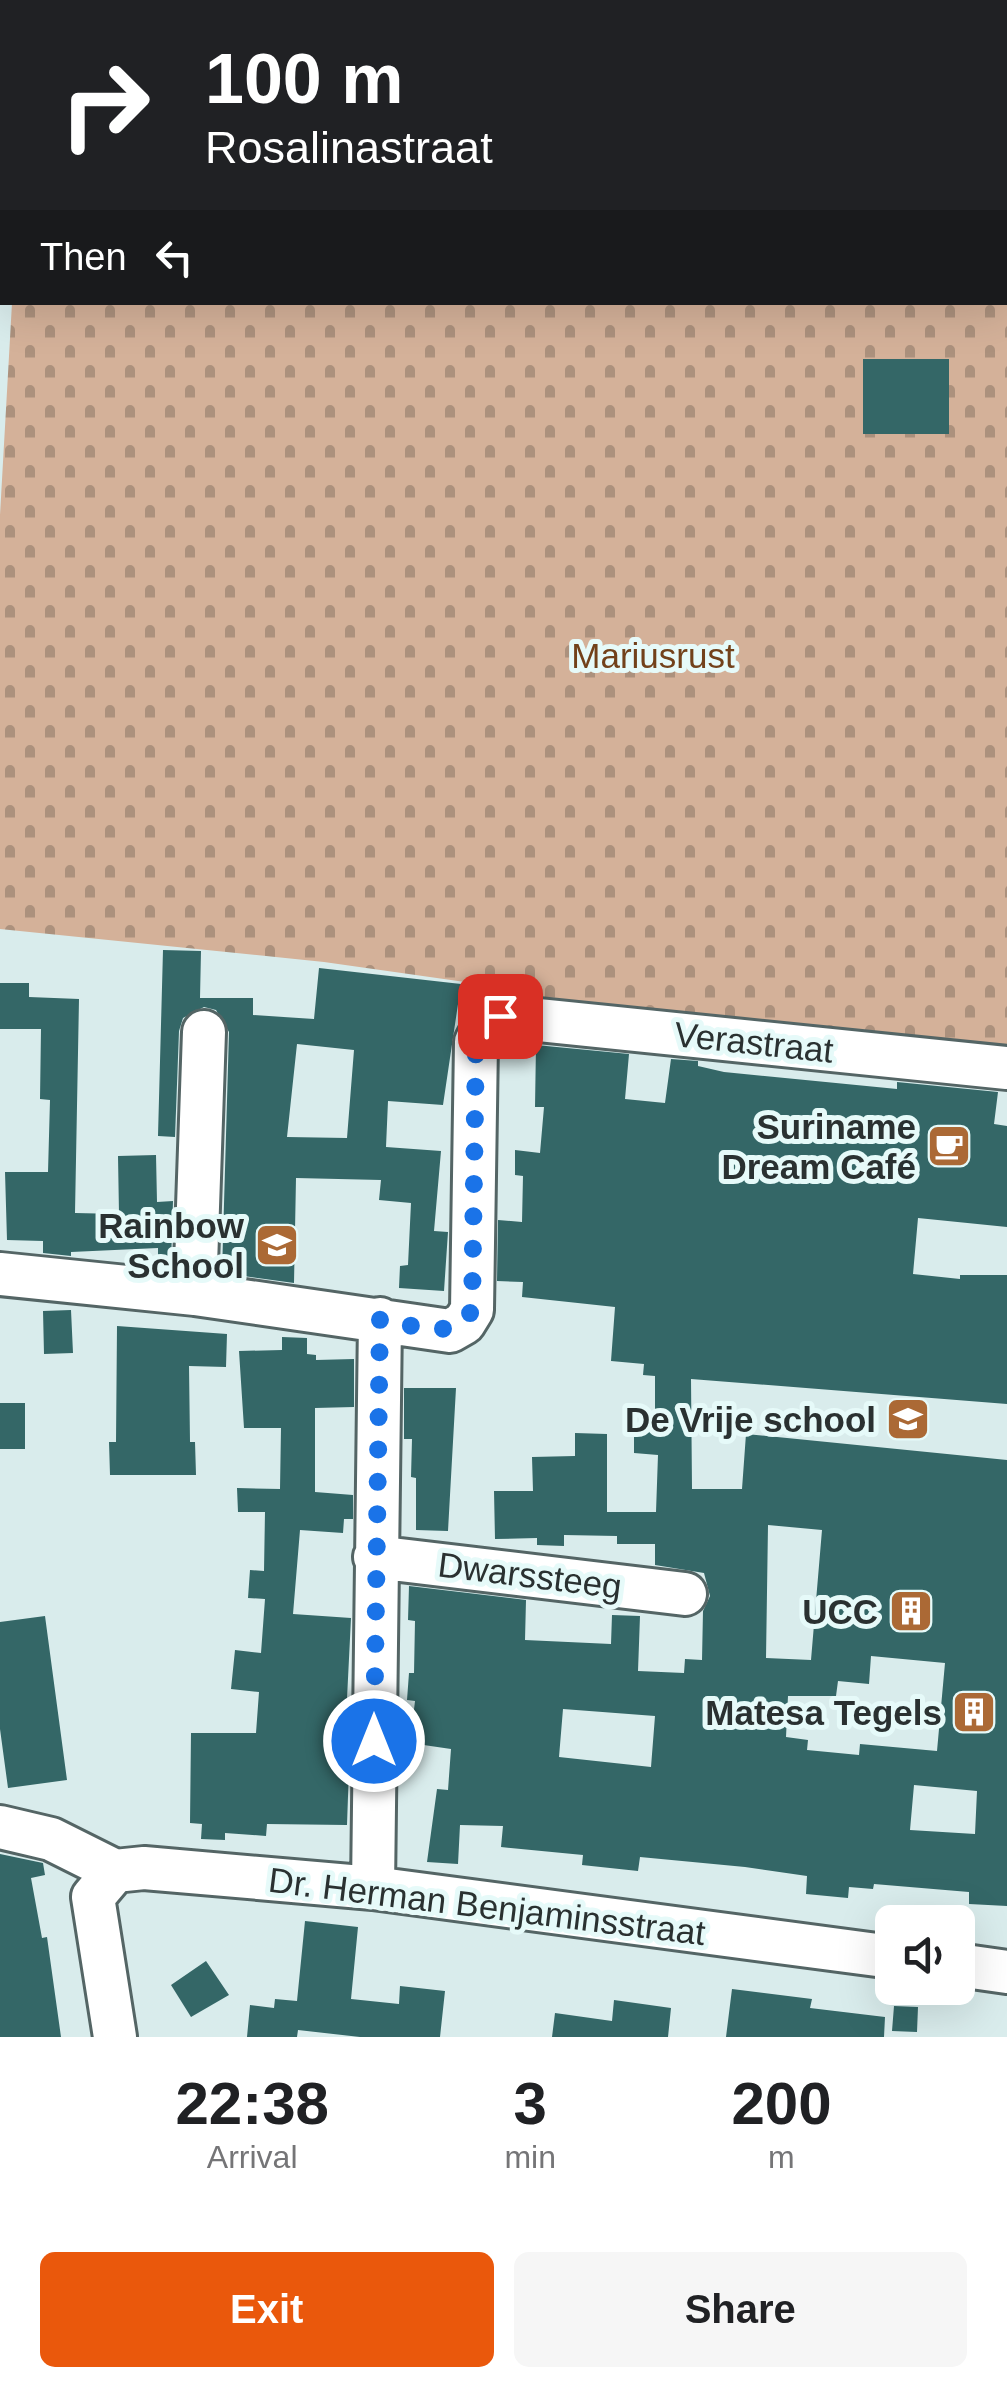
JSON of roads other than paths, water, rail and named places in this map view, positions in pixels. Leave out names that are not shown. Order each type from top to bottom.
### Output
[{"type":"street","name":"Verastraat","points":[[380,1319],[450,1331],[464,1323],[472,1310],[476,1042],[484,1027],[500,1016],[1007,1068]]},
{"type":"street","points":[[195,1294],[204,1032]]},
{"type":"street","points":[[0,1274],[195,1294],[380,1319],[372,1888]]},
{"type":"street","name":"Dwarssteeg","points":[[375,1556],[684,1594]]},
{"type":"street","points":[[0,1827],[51,1839],[104,1884],[115,2037]]},
{"type":"street","name":"Dr. Herman Benjaminsstraat","points":[[104,1884],[144,1868],[372,1888],[875,1955]]},
{"type":"street","points":[[975,1967],[1007,1972]]},
{"type":"place","name":"Suriname Dream Café","points":[[949,1146]]},
{"type":"place","name":"Rainbow School","points":[[277,1245]]},
{"type":"place","name":"De Vrije school","points":[[908,1419]]},
{"type":"place","name":"UCC","points":[[911,1611]]},
{"type":"place","name":"Matesa Tegels","points":[[974,1712]]},
{"type":"park label","name":"Mariusrust","points":[[653,655]]}]
